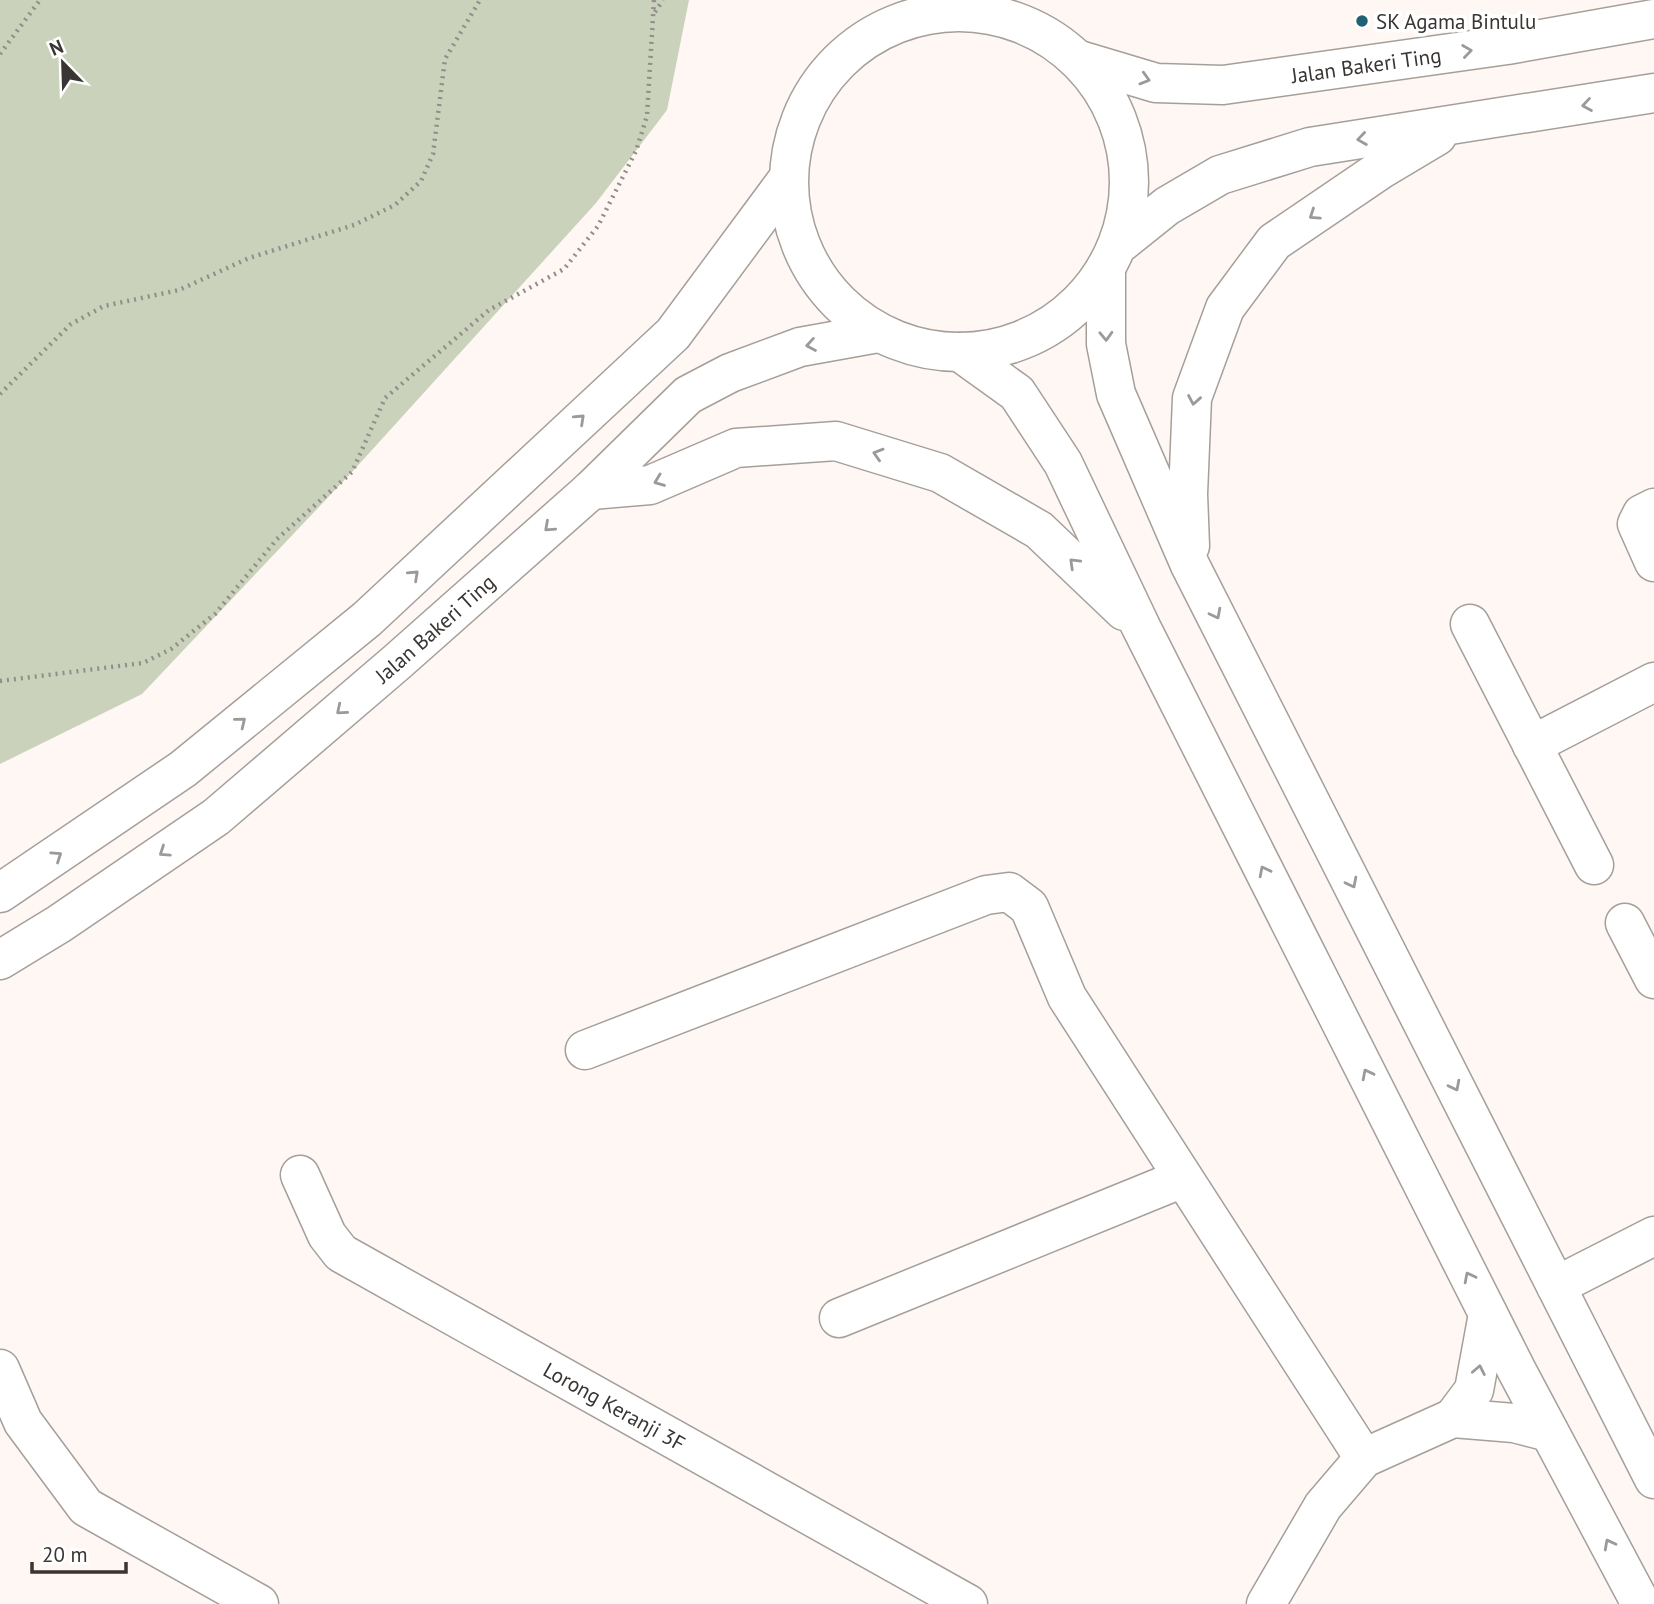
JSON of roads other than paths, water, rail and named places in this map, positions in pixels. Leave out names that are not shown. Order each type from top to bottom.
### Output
[{"type":"main road","points":[[1654,93],[1310,147],[1220,175],[1167,206],[1111,257],[1079,302],[1044,329],[1003,346],[960,352],[918,348],[878,333],[840,305],[811,269],[793,226],[787,180],[797,124],[825,74],[868,37],[921,15],[978,12],[1032,27],[1079,60],[1109,100],[1127,147],[1129,197],[1111,257],[1106,344],[1116,394],[1191,565],[1654,1479]]},
{"type":"main road","name":"Jalan Bakeri Ting","points":[[1079,60],[1156,83],[1223,85],[1507,45],[1654,19]]},
{"type":"main road","points":[[1191,565],[1188,494],[1192,398],[1226,308],[1274,242],[1380,170],[1454,125]]},
{"type":"main road","points":[[0,893],[183,769],[367,619],[673,334],[787,180]]},
{"type":"main road","name":"Jalan Bakeri Ting","points":[[0,960],[59,925],[216,817],[397,662],[591,489],[688,395],[730,373],[800,347],[878,333]]},
{"type":"main road","points":[[960,352],[1017,393],[1063,463],[1141,627],[1488,1314],[1641,1604]]},
{"type":"main road","points":[[591,489],[650,485],[736,448],[836,441],[940,473],[1039,530],[1141,627]]},
{"type":"main road","points":[[1654,508],[1642,514],[1637,524],[1654,562]]},
{"type":"main road","points":[[1470,624],[1594,865]]},
{"type":"main road","points":[[1532,745],[1654,681]]},
{"type":"main road","points":[[585,1050],[986,895],[1009,891],[1028,907],[1067,997],[1364,1458]]},
{"type":"main road","points":[[1625,923],[1654,979]]},
{"type":"main road","name":"Lorong Keranji 3F","points":[[300,1175],[327,1235],[341,1253],[968,1604]]},
{"type":"main road","points":[[839,1318],[1183,1178]]},
{"type":"main road","points":[[1556,1286],[1654,1236]]},
{"type":"main road","points":[[1453,1418],[1474,1390],[1488,1314]]},
{"type":"main road","points":[[0,1369],[23,1422],[86,1507],[259,1604]]},
{"type":"main road","points":[[1266,1604],[1323,1506],[1364,1458],[1453,1418],[1514,1423],[1549,1432]]},
{"type":"place","name":"SK Agama Bintulu","points":[[1362,21]]}]
